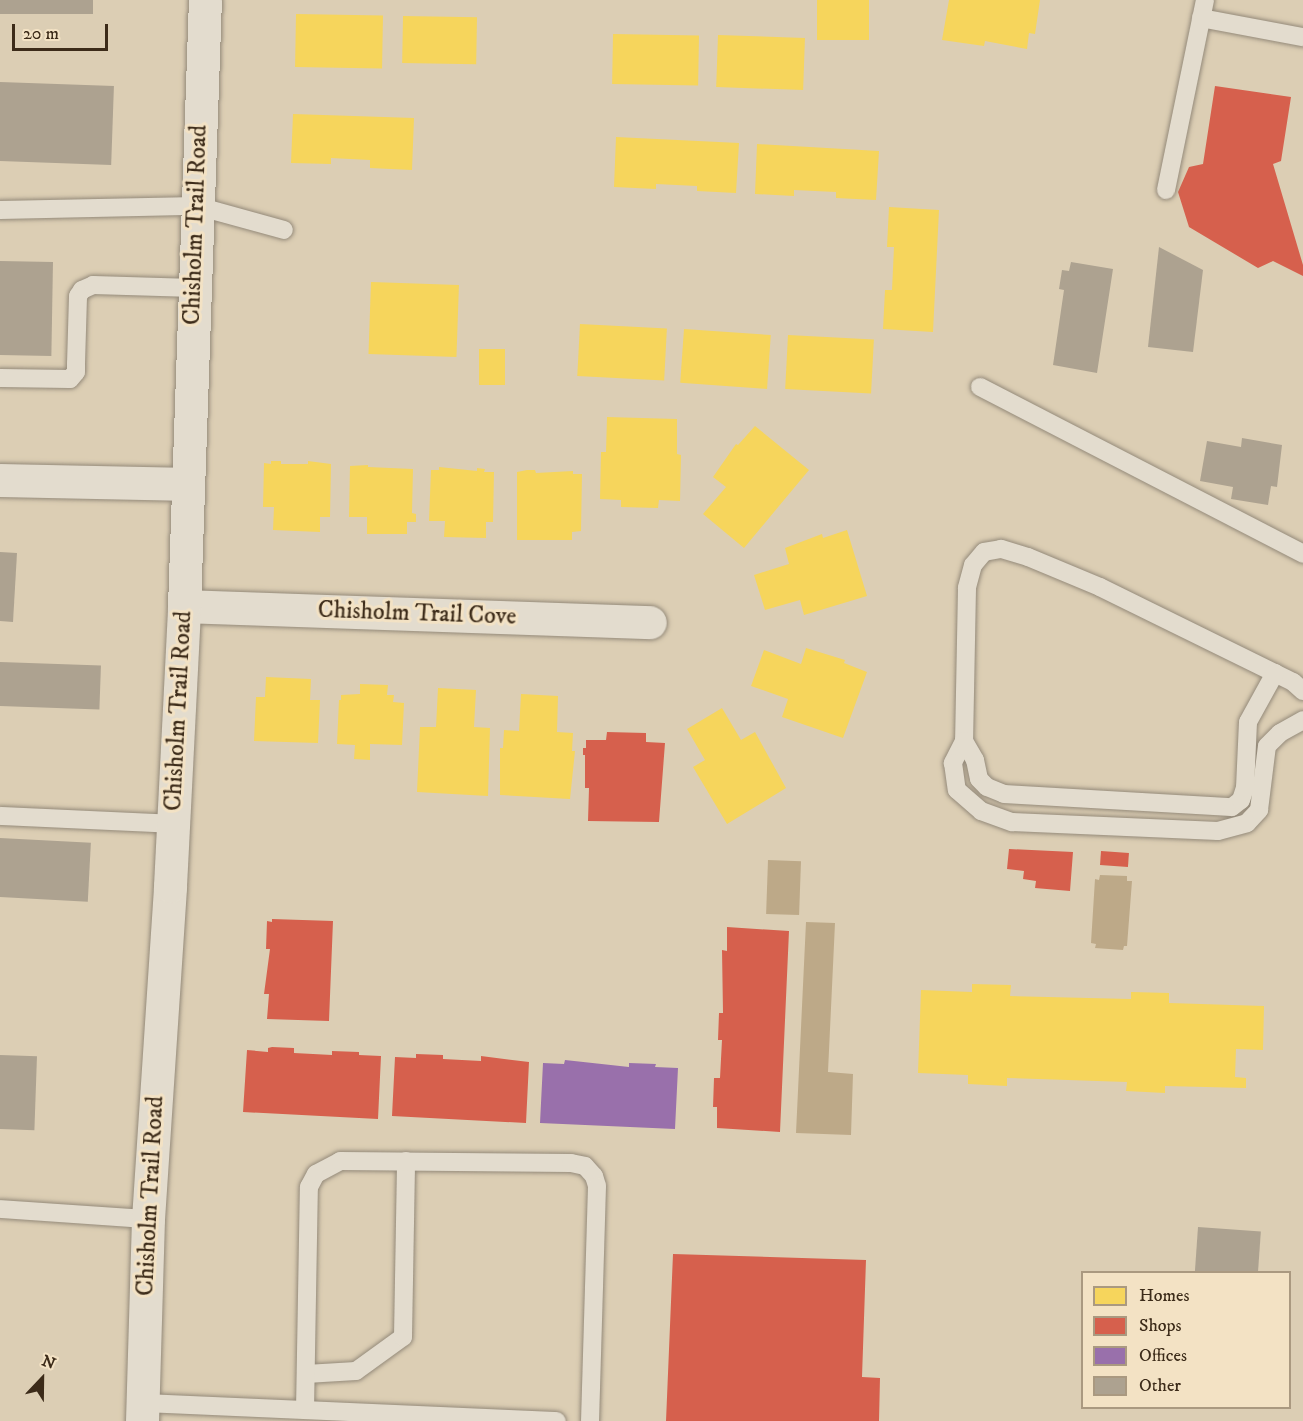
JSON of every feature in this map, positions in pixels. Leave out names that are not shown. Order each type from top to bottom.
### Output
[{"type":"street","name":"Chisholm Trail Road","points":[[142,1412],[148,1219],[184,606],[205,0]]},
{"type":"street","points":[[0,480],[187,484]]},
{"type":"street","name":"Chisholm Trail Cove","points":[[184,606],[650,622]]},
{"type":"lane","points":[[1166,190],[1205,0]]},
{"type":"lane","points":[[1201,18],[1303,37]]},
{"type":"lane","points":[[0,210],[197,206],[284,230]]},
{"type":"lane","points":[[0,378],[70,379],[76,372],[78,296],[82,290],[93,285],[194,288]]},
{"type":"lane","points":[[980,387],[1303,554]]},
{"type":"lane","points":[[1303,691],[1293,682],[1100,587],[1028,557],[1001,549],[984,552],[973,565],[966,588],[964,741],[953,763],[957,790],[981,812],[1012,822],[1218,831],[1247,824],[1258,810],[1267,746],[1280,733],[1303,720]]},
{"type":"lane","points":[[964,741],[975,760],[979,779],[987,787],[1004,794],[1232,807],[1241,800],[1245,788],[1248,722],[1275,673]]},
{"type":"lane","points":[[0,816],[173,824]]},
{"type":"lane","points":[[305,1410],[309,1187],[316,1174],[340,1161],[571,1163],[585,1166],[594,1176],[597,1186],[590,1421]]},
{"type":"lane","points":[[306,1374],[356,1371],[403,1337],[406,1161]]},
{"type":"lane","points":[[0,1209],[148,1219]]},
{"type":"lane","points":[[142,1412],[305,1410],[557,1421]]},
{"type":"shaded area","points":[[768,860],[801,861],[799,915],[766,914]]},
{"type":"shaded area","points":[[1100,875],[1127,876],[1127,881],[1132,881],[1127,946],[1124,946],[1123,950],[1095,948],[1096,944],[1091,943],[1095,879],[1099,880]]},
{"type":"shaded area","points":[[806,922],[835,923],[828,1072],[853,1074],[851,1135],[796,1133]]},
{"type":"building: Homes","points":[[817,0],[869,0],[869,40],[817,40]]},
{"type":"building: Homes","points":[[949,0],[1040,0],[1035,34],[1029,33],[1027,49],[985,41],[984,46],[942,40]]},
{"type":"building: Homes","points":[[296,14],[383,16],[382,69],[295,67]]},
{"type":"building: Homes","points":[[403,16],[477,17],[476,64],[402,63]]},
{"type":"building: Homes","points":[[613,34],[699,36],[698,85],[612,84]]},
{"type":"building: Homes","points":[[718,35],[805,38],[803,90],[716,87]]},
{"type":"building: Homes","points":[[293,114],[414,118],[412,170],[370,168],[370,160],[331,158],[331,164],[291,163]]},
{"type":"building: Homes","points":[[616,137],[739,143],[736,193],[697,191],[697,186],[656,184],[656,189],[614,187]]},
{"type":"building: Homes","points":[[757,144],[879,151],[876,200],[836,198],[836,192],[794,190],[794,196],[755,194]]},
{"type":"building: Homes","points":[[889,207],[939,210],[933,332],[883,329],[885,290],[892,290],[894,247],[887,247]]},
{"type":"building: Homes","points":[[371,282],[459,285],[456,357],[368,354]]},
{"type":"building: Homes","points":[[580,324],[667,329],[664,380],[577,376]]},
{"type":"building: Homes","points":[[684,329],[771,335],[767,389],[680,383]]},
{"type":"building: Homes","points":[[788,335],[874,340],[871,393],[785,389]]},
{"type":"building: Homes","points":[[479,349],[505,349],[505,385],[479,385]]},
{"type":"building: Homes","points":[[607,417],[677,419],[677,454],[681,455],[680,501],[659,500],[658,508],[621,507],[621,500],[600,499],[601,452],[606,452]]},
{"type":"building: Homes","points":[[755,426],[809,470],[744,548],[703,514],[726,487],[713,477],[736,444],[738,445]]},
{"type":"building: Homes","points":[[271,461],[281,461],[281,464],[308,464],[308,461],[331,464],[330,517],[320,517],[320,532],[273,530],[274,507],[263,507],[264,463],[271,464]]},
{"type":"building: Homes","points":[[368,465],[368,467],[413,469],[412,513],[416,514],[416,522],[407,522],[407,534],[367,534],[367,517],[349,517],[350,466]]},
{"type":"building: Homes","points":[[439,467],[477,471],[477,468],[485,469],[484,472],[494,472],[493,522],[486,522],[486,538],[444,537],[445,521],[429,521],[431,470],[439,470]]},
{"type":"building: Homes","points":[[535,470],[536,473],[573,471],[573,474],[582,474],[581,531],[572,532],[572,540],[517,540],[517,472]]},
{"type":"building: Homes","points":[[847,530],[867,596],[804,615],[800,600],[765,610],[754,575],[789,564],[785,548],[822,534],[823,538]]},
{"type":"building: Homes","points":[[806,648],[845,660],[844,663],[867,672],[843,738],[782,717],[788,699],[751,686],[764,650],[801,664]]},
{"type":"building: Homes","points":[[266,677],[311,679],[310,700],[320,700],[318,743],[254,741],[256,697],[265,697]]},
{"type":"building: Homes","points":[[360,684],[388,685],[387,695],[394,695],[393,702],[404,703],[402,745],[370,744],[370,760],[354,759],[355,745],[337,744],[339,700],[341,700],[341,695],[360,694]]},
{"type":"building: Homes","points":[[438,688],[476,690],[474,727],[490,728],[488,796],[417,792],[420,727],[436,727]]},
{"type":"building: Homes","points":[[521,694],[558,696],[557,732],[573,733],[572,751],[575,751],[570,799],[500,795],[500,748],[503,748],[504,730],[519,731]]},
{"type":"building: Homes","points":[[722,708],[741,740],[755,732],[786,788],[727,824],[693,767],[705,760],[687,729]]},
{"type":"building: Homes","points":[[972,984],[1011,985],[1010,996],[1131,999],[1131,992],[1169,993],[1169,1003],[1264,1006],[1263,1050],[1236,1049],[1235,1077],[1246,1078],[1246,1088],[1165,1086],[1165,1093],[1126,1091],[1127,1082],[1007,1078],[1007,1086],[968,1084],[968,1075],[918,1073],[921,990],[972,992]]},
{"type":"building: Shops","points":[[1215,86],[1291,97],[1281,161],[1273,164],[1303,265],[1303,276],[1273,261],[1258,268],[1189,227],[1178,192],[1189,167],[1203,164]]},
{"type":"building: Shops","points":[[607,732],[646,733],[646,742],[665,743],[659,822],[588,821],[589,788],[585,788],[583,748],[586,748],[586,740],[606,740]]},
{"type":"building: Shops","points":[[1009,849],[1073,852],[1070,891],[1035,888],[1036,881],[1023,879],[1024,871],[1007,869]]},
{"type":"building: Shops","points":[[1101,851],[1129,853],[1128,867],[1100,865]]},
{"type":"building: Shops","points":[[272,919],[333,921],[329,1021],[267,1019],[269,994],[264,994],[270,949],[266,949],[267,921],[272,922]]},
{"type":"building: Shops","points":[[727,927],[789,931],[780,1132],[717,1128],[717,1107],[713,1107],[714,1078],[720,1078],[722,1040],[718,1040],[719,1013],[723,1013],[722,950],[727,951]]},
{"type":"building: Shops","points":[[268,1048],[294,1048],[294,1053],[332,1055],[332,1051],[381,1056],[378,1119],[243,1112],[247,1050],[268,1052]]},
{"type":"building: Shops","points":[[416,1054],[443,1055],[443,1059],[481,1061],[481,1056],[529,1062],[526,1123],[392,1116],[395,1057],[416,1058]]},
{"type":"building: Shops","points":[[673,1254],[866,1260],[862,1377],[880,1378],[879,1421],[666,1421]]},
{"type":"building: Offices","points":[[565,1060],[629,1067],[629,1063],[678,1068],[675,1129],[540,1123],[543,1063],[564,1064]]},
{"type":"building: Other","points":[[0,0],[93,0],[93,14],[0,14]]},
{"type":"building: Other","points":[[0,82],[114,86],[111,165],[0,161]]},
{"type":"building: Other","points":[[1159,247],[1203,270],[1193,352],[1148,347]]},
{"type":"building: Other","points":[[0,261],[53,262],[51,356],[0,355]]},
{"type":"building: Other","points":[[1071,262],[1113,269],[1097,373],[1053,365],[1064,290],[1059,289],[1062,270],[1069,271]]},
{"type":"building: Other","points":[[1242,438],[1282,445],[1277,487],[1271,486],[1268,505],[1231,499],[1233,487],[1200,481],[1207,441],[1241,447]]},
{"type":"building: Other","points":[[0,552],[17,553],[13,622],[0,621]]},
{"type":"building: Other","points":[[0,662],[101,666],[99,709],[0,706]]},
{"type":"building: Other","points":[[0,838],[91,843],[88,902],[0,897]]},
{"type":"building: Other","points":[[0,1055],[37,1056],[34,1130],[0,1129]]},
{"type":"building: Other","points":[[1198,1227],[1261,1231],[1258,1271],[1195,1271]]}]
